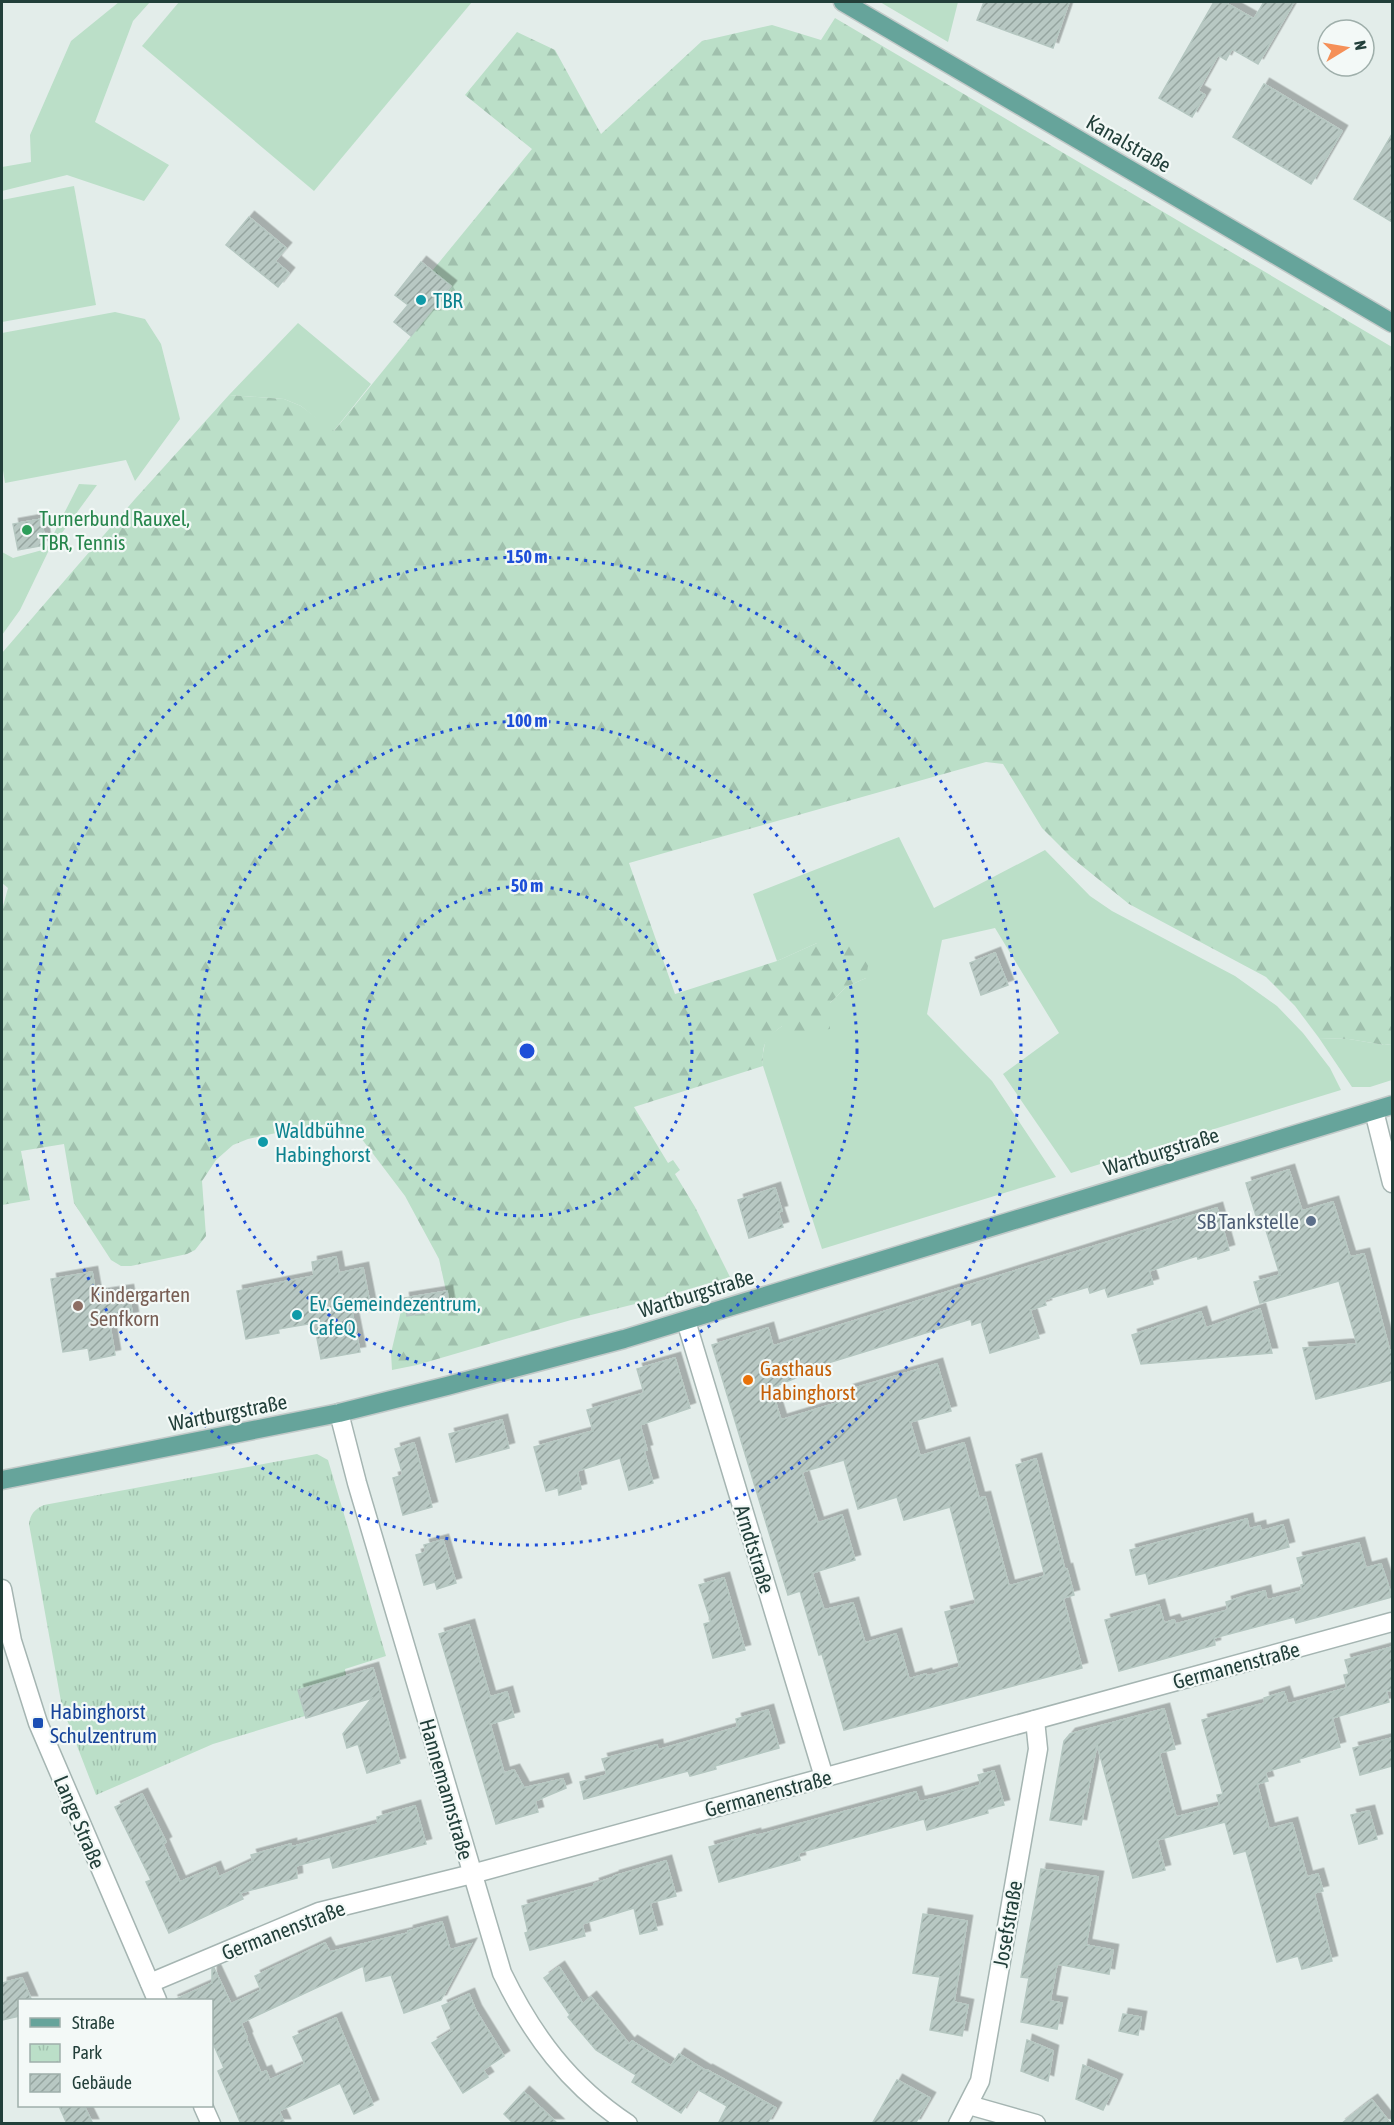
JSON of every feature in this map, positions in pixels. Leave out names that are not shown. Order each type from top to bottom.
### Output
[{"type":"main road","name":"Kanalstraße","points":[[843,2],[1392,323]]},
{"type":"main road","name":"Wartburgstraße","points":[[2,1480],[339,1413],[447,1386],[686,1321],[1392,1105]]},
{"type":"street","points":[[1374,1111],[1392,1183]]},
{"type":"street","name":"Arndtstraße","points":[[686,1321],[824,1777]]},
{"type":"street","name":"Hannemannstraße","points":[[339,1413],[357,1483],[502,1973],[534,2032],[566,2072],[628,2124]]},
{"type":"street","name":"Lange Straße","points":[[2,1589],[7,1635],[38,1723],[156,1999]]},
{"type":"street","name":"Germanenstraße","points":[[150,1983],[319,1912],[472,1874],[1392,1622]]},
{"type":"street","name":"Josefstraße","points":[[958,2124],[980,2081],[1038,1749],[1035,1720]]},
{"type":"street","points":[[969,2105],[1036,2124]]},
{"type":"street","points":[[203,2107],[211,2124]]},
{"type":"green space","points":[[119,2],[150,2],[133,21],[95,122],[169,165],[144,201],[67,175],[2,191],[2,167],[31,162],[30,135],[71,41]]},
{"type":"green space","points":[[179,2],[472,2],[314,191],[142,46]]},
{"type":"green space","points":[[880,2],[958,2],[948,42]]},
{"type":"green space","points":[[835,18],[1392,347],[1392,1044],[1319,1038],[1295,1006],[1266,977],[1129,904],[1071,857],[1042,828],[1003,764],[986,762],[629,863],[675,994],[777,961],[817,943],[857,940],[870,954],[866,978],[846,987],[830,1003],[830,1029],[797,1035],[782,1026],[765,1043],[763,1066],[634,1107],[668,1163],[673,1160],[680,1170],[675,1174],[695,1207],[730,1277],[417,1365],[392,1370],[391,1353],[404,1298],[408,1316],[450,1309],[439,1259],[405,1196],[358,1134],[344,1124],[327,1124],[290,1130],[248,1139],[233,1145],[216,1160],[202,1181],[206,1236],[195,1250],[187,1254],[131,1266],[121,1266],[111,1260],[74,1203],[64,1144],[21,1151],[30,1200],[2,1205],[2,910],[8,888],[2,883],[2,653],[135,499],[229,395],[284,399],[301,406],[334,431],[451,287],[432,271],[532,149],[465,95],[517,32],[555,50],[601,134],[702,41],[772,25],[821,40]]},
{"type":"green space","points":[[74,186],[96,305],[2,322],[2,200]]},
{"type":"green space","points":[[115,312],[145,319],[161,344],[180,419],[135,481],[126,460],[5,483],[2,464],[2,333]]},
{"type":"green space","points":[[298,323],[371,384],[333,432],[301,406],[284,399],[229,395]]},
{"type":"green space","points":[[79,484],[97,485],[48,552],[20,610],[2,635],[2,552],[13,558],[46,549]]},
{"type":"green space","points":[[899,837],[934,908],[1045,850],[1090,896],[1112,911],[1235,976],[1277,1006],[1303,1033],[1330,1068],[1341,1090],[1071,1173],[1003,1074],[1059,1033],[995,928],[942,940],[927,1014],[992,1081],[1056,1177],[822,1249],[763,1066],[763,1053],[766,1038],[782,1026],[830,1003],[846,987],[866,978],[817,943],[777,961],[753,894]]},
{"type":"green space","points":[[1319,1038],[1392,1044],[1392,1080],[1370,1087],[1352,1087]]},
{"type":"green space","points":[[317,1454],[328,1460],[386,1656],[345,1669],[346,1676],[298,1690],[305,1716],[213,1744],[96,1795],[62,1707],[29,1524],[32,1515],[44,1505]]},
{"type":"building","points":[[984,2],[1069,2],[1053,48],[977,20]]},
{"type":"building","points":[[1214,2],[1224,2],[1254,19],[1264,2],[1294,2],[1258,64],[1232,49],[1226,60],[1218,55],[1198,91],[1205,95],[1192,117],[1159,98]]},
{"type":"building","points":[[1264,84],[1342,131],[1311,184],[1233,137]]},
{"type":"building","points":[[1392,134],[1392,222],[1354,199]]},
{"type":"building","points":[[249,217],[286,248],[275,261],[289,273],[278,287],[226,245]]},
{"type":"building","name":"TBR","points":[[421,262],[451,286],[411,336],[394,322],[408,305],[395,295]]},
{"type":"building","points":[[41,519],[46,545],[18,550],[13,524]]},
{"type":"building","points":[[995,953],[1008,985],[981,995],[970,963]]},
{"type":"building","points":[[1289,1170],[1302,1211],[1333,1202],[1350,1257],[1364,1254],[1390,1352],[1392,1351],[1392,1380],[1316,1399],[1303,1348],[1357,1344],[1339,1281],[1260,1303],[1254,1282],[1280,1275],[1265,1227],[1260,1229],[1246,1183]]},
{"type":"building","points":[[775,1188],[782,1211],[778,1212],[783,1227],[749,1238],[738,1200]]},
{"type":"building","points":[[1217,1208],[1229,1250],[1198,1259],[1197,1256],[1149,1271],[1153,1284],[1108,1297],[1105,1288],[1090,1293],[1088,1287],[1044,1300],[1046,1305],[1030,1310],[1039,1338],[990,1353],[981,1322],[972,1325],[971,1319],[802,1371],[803,1375],[771,1388],[781,1420],[850,1399],[848,1390],[937,1364],[951,1411],[910,1422],[920,1456],[964,1443],[979,1498],[985,1497],[1009,1586],[1045,1576],[1016,1465],[1036,1459],[1065,1570],[1067,1569],[1074,1595],[1063,1598],[1082,1668],[844,1730],[822,1654],[819,1655],[800,1591],[788,1595],[712,1345],[768,1328],[773,1346]],"holes":[[[844,1460],[858,1509],[897,1497],[904,1520],[950,1507],[976,1604],[945,1612],[960,1667],[909,1679],[896,1634],[865,1643],[853,1603],[824,1610],[812,1573],[855,1560],[842,1515],[818,1523],[802,1472]]]},
{"type":"building","name":"Ev. Gemeindezentrum, CafeQ","points":[[336,1257],[339,1273],[363,1268],[370,1304],[351,1307],[360,1352],[321,1359],[314,1323],[278,1329],[279,1333],[246,1339],[237,1291],[314,1276],[312,1262]]},
{"type":"building","points":[[92,1272],[96,1295],[128,1290],[133,1317],[109,1321],[115,1355],[90,1360],[88,1348],[63,1352],[51,1279]]},
{"type":"building","points":[[447,1291],[450,1309],[407,1316],[404,1298]]},
{"type":"building","points":[[1260,1309],[1272,1353],[1141,1364],[1132,1335],[1201,1312],[1206,1328]]},
{"type":"building","points":[[675,1358],[690,1408],[640,1425],[653,1483],[629,1490],[620,1458],[577,1471],[581,1489],[559,1495],[558,1488],[546,1491],[534,1447],[593,1431],[587,1410],[644,1393],[637,1369]]},
{"type":"building","points":[[502,1420],[509,1448],[456,1462],[449,1434]]},
{"type":"building","points":[[414,1443],[432,1507],[403,1515],[393,1478],[403,1475],[395,1449]]},
{"type":"building","points":[[1247,1519],[1249,1529],[1260,1526],[1261,1531],[1283,1525],[1289,1547],[1149,1584],[1146,1573],[1136,1575],[1130,1550]]},
{"type":"building","points":[[443,1540],[456,1583],[437,1589],[435,1582],[424,1585],[416,1555],[426,1552],[424,1545]]},
{"type":"building","points":[[1359,1543],[1366,1568],[1381,1564],[1392,1597],[1296,1623],[1294,1617],[1214,1638],[1215,1645],[1119,1671],[1105,1620],[1159,1605],[1164,1623],[1174,1620],[1176,1624],[1228,1610],[1226,1602],[1242,1597],[1265,1591],[1267,1600],[1302,1591],[1301,1585],[1304,1584],[1297,1558]]},
{"type":"building","points":[[724,1578],[745,1650],[713,1658],[704,1624],[711,1622],[699,1585]]},
{"type":"building","points":[[469,1625],[490,1697],[507,1692],[514,1717],[490,1724],[504,1773],[514,1770],[524,1788],[563,1779],[566,1788],[535,1801],[538,1812],[496,1824],[439,1634]]},
{"type":"building","points":[[1392,1647],[1392,1690],[1386,1691],[1389,1702],[1332,1718],[1340,1747],[1265,1772],[1268,1781],[1257,1784],[1269,1829],[1292,1823],[1307,1877],[1318,1874],[1323,1891],[1314,1893],[1332,1961],[1302,1969],[1298,1956],[1277,1962],[1246,1851],[1234,1854],[1225,1822],[1157,1840],[1165,1870],[1133,1878],[1097,1744],[1081,1825],[1050,1820],[1064,1741],[1070,1734],[1164,1709],[1175,1749],[1159,1753],[1176,1817],[1220,1806],[1217,1795],[1223,1794],[1202,1720],[1265,1703],[1264,1698],[1284,1692],[1288,1704],[1347,1688],[1344,1675],[1349,1674],[1345,1660]]},
{"type":"building","points":[[373,1668],[400,1763],[367,1773],[358,1744],[347,1748],[343,1734],[372,1698],[306,1718],[298,1690]]},
{"type":"building","points":[[768,1710],[779,1748],[715,1766],[716,1769],[690,1776],[688,1771],[584,1799],[580,1782],[607,1775],[602,1759],[657,1745],[658,1750],[738,1727],[736,1719]]},
{"type":"building","points":[[1392,1738],[1392,1766],[1360,1775],[1353,1748]]},
{"type":"building","points":[[994,1771],[1004,1805],[987,1809],[988,1813],[927,1830],[924,1819],[798,1853],[800,1860],[719,1882],[709,1847],[916,1792],[919,1802],[940,1797],[981,1785],[978,1775]]},
{"type":"building","points":[[142,1794],[166,1842],[163,1844],[180,1882],[215,1867],[219,1877],[253,1861],[251,1855],[378,1824],[377,1817],[415,1806],[426,1844],[333,1868],[330,1857],[296,1866],[297,1878],[240,1893],[243,1899],[169,1933],[146,1882],[151,1880],[115,1807]]},
{"type":"building","points":[[1369,1811],[1377,1839],[1359,1844],[1351,1815]]},
{"type":"building","points":[[666,1861],[676,1896],[650,1903],[657,1930],[640,1934],[634,1908],[582,1924],[585,1936],[530,1950],[525,1933],[528,1932],[522,1906],[595,1886],[594,1884],[614,1876]]},
{"type":"building","points":[[1041,1869],[1098,1877],[1086,1945],[1113,1950],[1109,1974],[1057,1964],[1050,2001],[1062,2003],[1057,2029],[1021,2022],[1029,1978],[1021,1977]]},
{"type":"building","points":[[923,1914],[967,1921],[954,2002],[968,2005],[962,2036],[930,2030],[940,1977],[913,1973]]},
{"type":"building","points":[[442,1922],[450,1950],[471,1944],[441,2000],[404,2013],[391,1975],[366,1981],[363,1966],[241,2023],[261,2073],[266,2071],[270,2080],[305,2064],[293,2037],[336,2018],[373,2105],[354,2114],[340,2083],[279,2111],[285,2124],[241,2124],[218,2071],[224,2068],[213,2043],[213,1999],[176,1999],[212,1983],[212,1969],[214,1968],[231,2004],[261,1990],[255,1976],[325,1943],[330,1952],[408,1933],[408,1931]]},
{"type":"building","points":[[559,1967],[583,2004],[591,1997],[629,2044],[632,2041],[671,2066],[679,2054],[776,2108],[767,2124],[718,2124],[727,2106],[697,2089],[681,2113],[632,2082],[636,2075],[596,2050],[568,2017],[570,2015],[544,1978]]},
{"type":"building","points":[[22,1978],[31,1999],[18,1999],[18,2016],[2,2020],[2,1983]]},
{"type":"building","points":[[469,1994],[476,2011],[504,2056],[483,2070],[488,2077],[463,2093],[432,2043],[452,2031],[442,2006]]},
{"type":"building","points":[[1123,2014],[1141,2017],[1138,2035],[1119,2031]]},
{"type":"building","points":[[1027,2040],[1053,2051],[1048,2081],[1021,2071]]},
{"type":"building","points":[[1083,2065],[1117,2080],[1103,2110],[1076,2099]]},
{"type":"building","points":[[897,2080],[930,2098],[915,2124],[872,2124]]},
{"type":"building","points":[[524,2092],[558,2124],[514,2124],[504,2114]]},
{"type":"building","points":[[1372,2100],[1391,2124],[1341,2124],[1361,2108]]},
{"type":"building","points":[[59,2107],[84,2107],[93,2124],[67,2124]]},
{"type":"place","name":"TBR","points":[[421,300]]},
{"type":"place","name":"Turnerbund Rauxel, TBR, Tennis","points":[[27,530]]},
{"type":"place","name":"Waldbühne Habinghorst","points":[[263,1142]]},
{"type":"place","name":"SB Tankstelle","points":[[1311,1221]]},
{"type":"place","name":"Kindergarten Senfkorn","points":[[78,1306]]},
{"type":"place","name":"Ev. Gemeindezentrum, CafeQ","points":[[297,1315]]},
{"type":"place","name":"Gasthaus Habinghorst","points":[[748,1380]]},
{"type":"place","name":"Habinghorst Schulzentrum","points":[[38,1723]]}]
